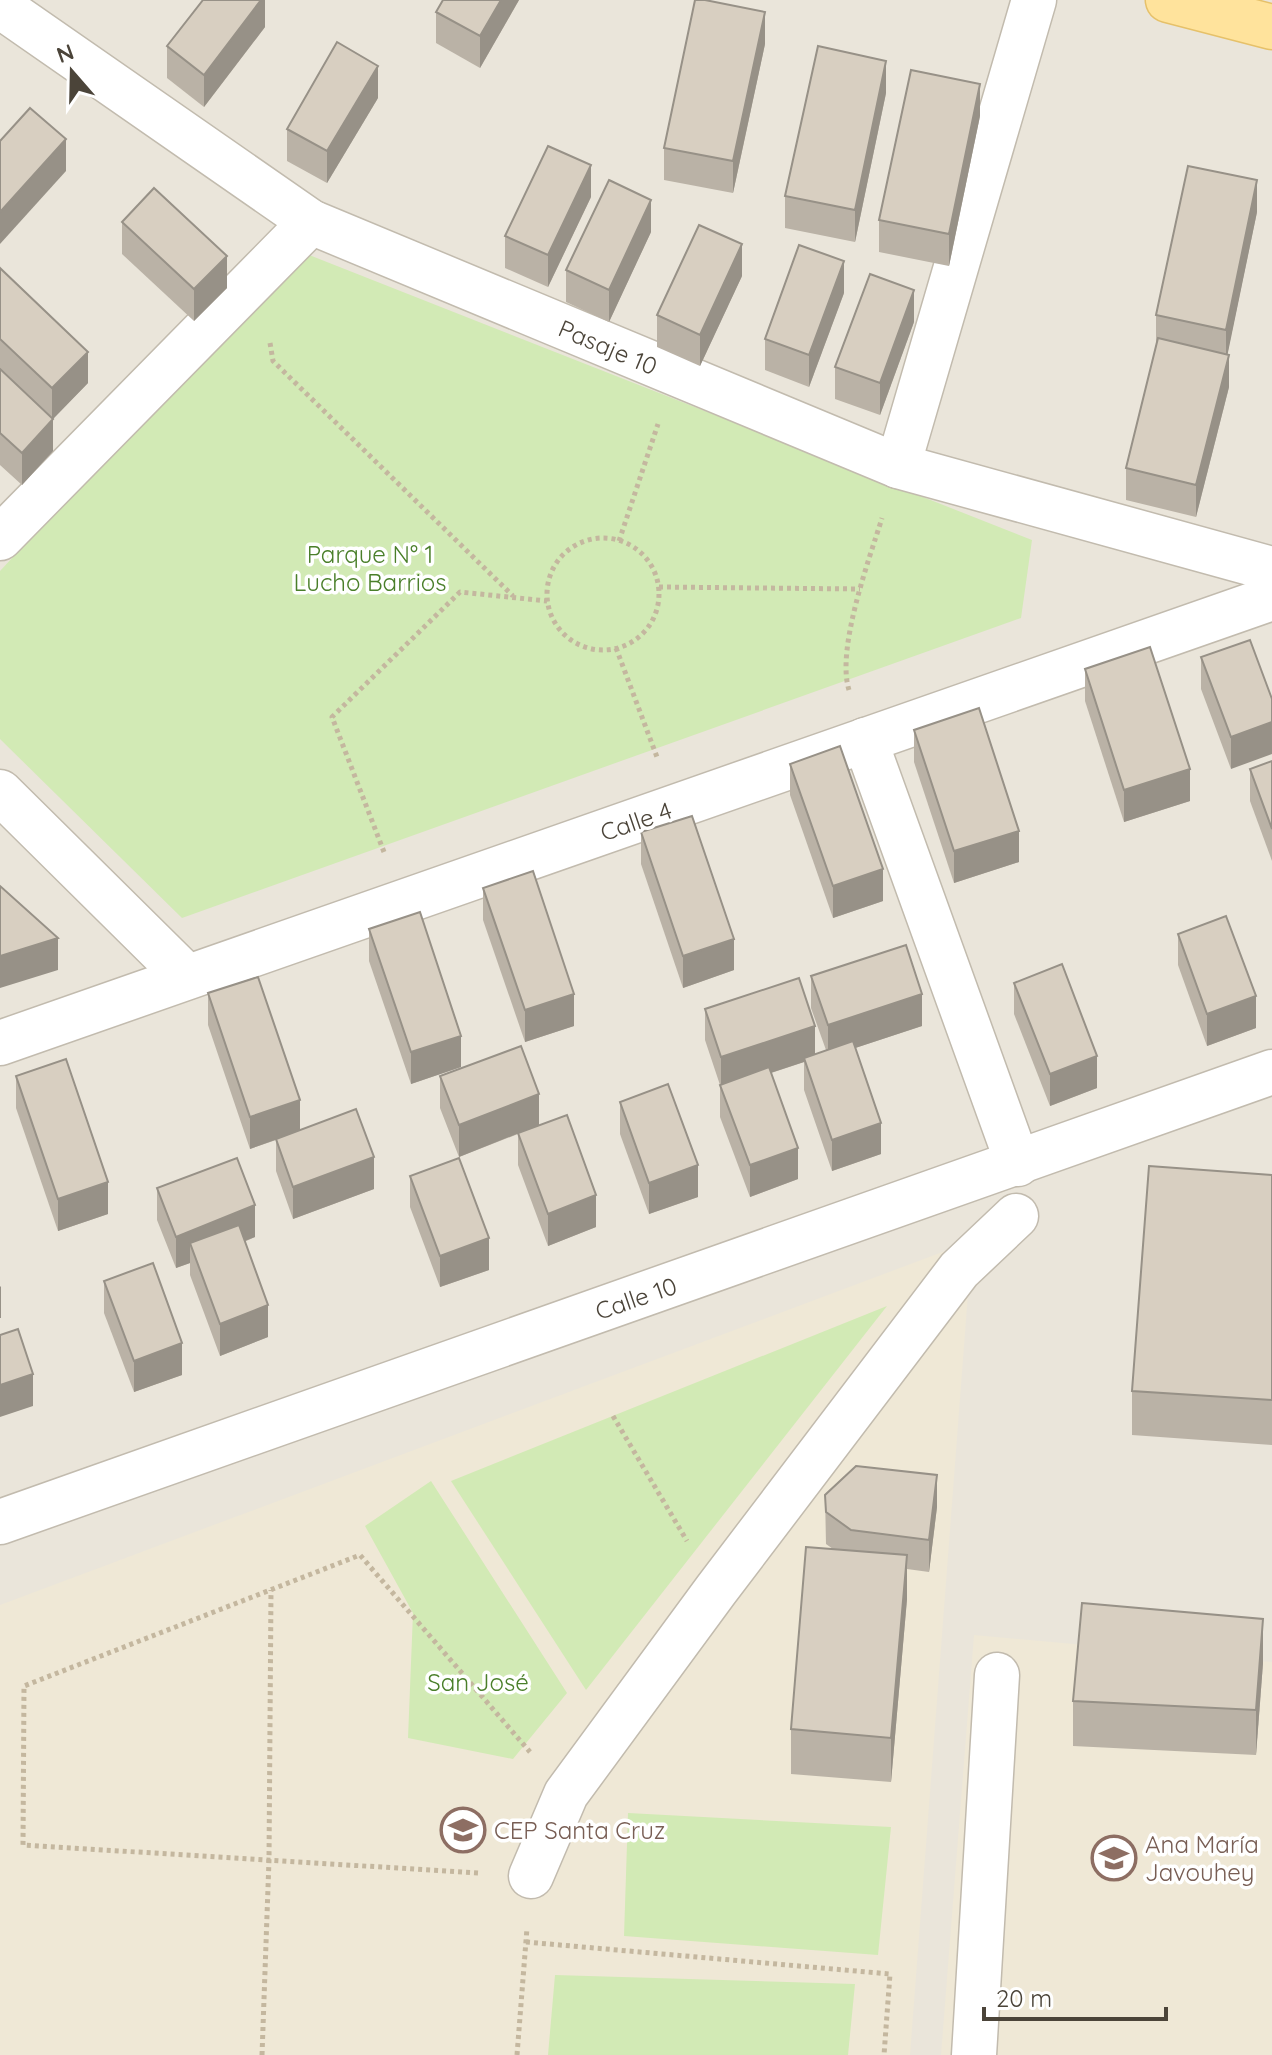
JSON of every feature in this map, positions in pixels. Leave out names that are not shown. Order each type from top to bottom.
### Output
[{"type":"main road","points":[[1168,0],[1272,27]]},
{"type":"street","points":[[898,466],[1034,0]]},
{"type":"street","name":"Pasaje 10","points":[[0,6],[311,222],[898,466],[1272,569]]},
{"type":"street","points":[[0,538],[311,222]]},
{"type":"street","name":"Calle 4","points":[[0,1043],[1272,598]]},
{"type":"street","points":[[865,740],[1018,1164]]},
{"type":"street","points":[[0,792],[187,977]]},
{"type":"street","name":"Calle 10","points":[[0,1522],[1272,1072]]},
{"type":"street","points":[[531,1876],[566,1794],[959,1270],[1016,1216]]},
{"type":"street","points":[[974,2055],[997,1675]]},
{"type":"path","points":[[268,334],[273,361],[515,598]]},
{"type":"path","points":[[619,541],[674,375]]},
{"type":"path","points":[[865,740],[843,672],[860,589],[898,466]]},
{"type":"path","points":[[603,538],[619,541],[646,558],[659,587],[659,604],[644,633],[616,648],[597,650],[563,635],[552,619],[547,601],[548,583],[556,565],[568,551],[585,542],[603,538]]},
{"type":"path","points":[[659,587],[860,589]]},
{"type":"path","points":[[402,902],[332,717],[460,592],[547,601]]},
{"type":"path","points":[[616,648],[675,807]]},
{"type":"path","points":[[613,1416],[716,1590]]},
{"type":"path","points":[[517,2055],[531,1876],[23,1845],[24,1686],[360,1555],[566,1794]]},
{"type":"path","points":[[262,2055],[269,1860],[271,1590]]},
{"type":"path","points":[[526,1942],[890,1974],[884,2055]]},
{"type":"shaded area","points":[[0,0],[1272,0],[1272,2055],[0,2055]]},
{"type":"shaded area","name":"CEP Santa Cruz","points":[[972,1241],[910,2055],[0,2055],[0,1605]]},
{"type":"shaded area","name":"Ana María Javouhey","points":[[974,1635],[1272,1662],[1272,2055],[941,2055]]},
{"type":"green space","name":"Parque N° 1 Lucho Barrios","points":[[299,251],[1032,540],[1021,618],[182,918],[0,739],[0,571]]},
{"type":"green space","points":[[887,1306],[586,1690],[451,1481]]},
{"type":"green space","name":"San José","points":[[431,1481],[567,1693],[513,1759],[408,1738],[413,1613],[365,1526]]},
{"type":"green space","points":[[628,1813],[891,1827],[878,1955],[624,1936]]},
{"type":"green space","points":[[555,1975],[855,1984],[848,2055],[548,2055]]},
{"type":"building","points":[[203,0],[261,0],[204,75],[167,46]]},
{"type":"building","points":[[443,0],[501,0],[480,36],[436,12]]},
{"type":"building","points":[[695,0],[765,12],[733,161],[664,148]]},
{"type":"building","points":[[337,42],[378,66],[327,151],[287,129]]},
{"type":"building","points":[[818,46],[886,61],[855,210],[785,196]]},
{"type":"building","points":[[911,70],[980,84],[949,234],[879,220]]},
{"type":"building","points":[[30,108],[66,139],[0,212],[0,141]]},
{"type":"building","points":[[548,146],[591,165],[548,255],[505,236]]},
{"type":"building","points":[[1188,166],[1257,180],[1226,330],[1156,315]]},
{"type":"building","points":[[609,180],[651,200],[609,290],[566,270]]},
{"type":"building","points":[[154,188],[227,256],[194,289],[122,222]]},
{"type":"building","points":[[699,225],[742,244],[700,335],[657,315]]},
{"type":"building","points":[[799,245],[844,261],[809,355],[765,339]]},
{"type":"building","points":[[0,268],[88,352],[52,388],[0,339]]},
{"type":"building","points":[[870,274],[914,290],[880,383],[835,367]]},
{"type":"building","points":[[1158,338],[1229,355],[1196,485],[1126,468]]},
{"type":"building","points":[[0,369],[53,419],[22,453],[0,433]]},
{"type":"building","points":[[1250,640],[1272,699],[1272,722],[1231,737],[1201,657]]},
{"type":"building","points":[[1150,647],[1190,769],[1124,790],[1085,669]]},
{"type":"building","points":[[979,708],[1019,831],[954,851],[914,730]]},
{"type":"building","points":[[840,746],[883,869],[833,886],[790,764]]},
{"type":"building","points":[[1272,761],[1272,829],[1250,769]]},
{"type":"building","points":[[692,816],[734,939],[683,956],[641,832]]},
{"type":"building","points":[[533,871],[574,994],[525,1010],[483,888]]},
{"type":"building","points":[[0,886],[58,938],[0,956]]},
{"type":"building","points":[[420,912],[461,1036],[411,1052],[369,929]]},
{"type":"building","points":[[1226,916],[1256,996],[1207,1014],[1178,934]]},
{"type":"building","points":[[906,945],[922,994],[828,1025],[811,976]]},
{"type":"building","points":[[1062,964],[1097,1056],[1050,1074],[1014,983]]},
{"type":"building","points":[[258,977],[300,1100],[250,1117],[208,993]]},
{"type":"building","points":[[799,978],[815,1026],[721,1057],[705,1009]]},
{"type":"building","points":[[853,1041],[881,1123],[832,1140],[804,1058]]},
{"type":"building","points":[[521,1046],[539,1094],[459,1125],[440,1076]]},
{"type":"building","points":[[66,1059],[108,1182],[58,1199],[16,1076]]},
{"type":"building","points":[[769,1067],[798,1148],[750,1165],[720,1085]]},
{"type":"building","points":[[668,1084],[698,1165],[649,1183],[620,1102]]},
{"type":"building","points":[[356,1109],[374,1157],[293,1187],[276,1139]]},
{"type":"building","points":[[567,1115],[596,1195],[548,1214],[518,1133]]},
{"type":"building","points":[[237,1158],[255,1205],[176,1237],[157,1188]]},
{"type":"building","points":[[459,1158],[489,1238],[440,1256],[410,1176]]},
{"type":"building","points":[[1149,1166],[1272,1175],[1272,1400],[1132,1391]]},
{"type":"building","points":[[239,1225],[268,1305],[220,1324],[190,1243]]},
{"type":"building","points":[[153,1263],[182,1343],[134,1361],[104,1281]]},
{"type":"building","points":[[18,1329],[33,1374],[0,1385],[0,1335]]},
{"type":"building","points":[[856,1466],[937,1475],[929,1540],[851,1530],[826,1512],[825,1495]]},
{"type":"building","points":[[806,1547],[907,1555],[891,1738],[791,1729]]},
{"type":"building","points":[[1082,1603],[1263,1619],[1256,1710],[1073,1701]]},
{"type":"place","name":"CEP Santa Cruz","points":[[463,1830]]},
{"type":"place","name":"Ana María Javouhey","points":[[1114,1858]]}]
